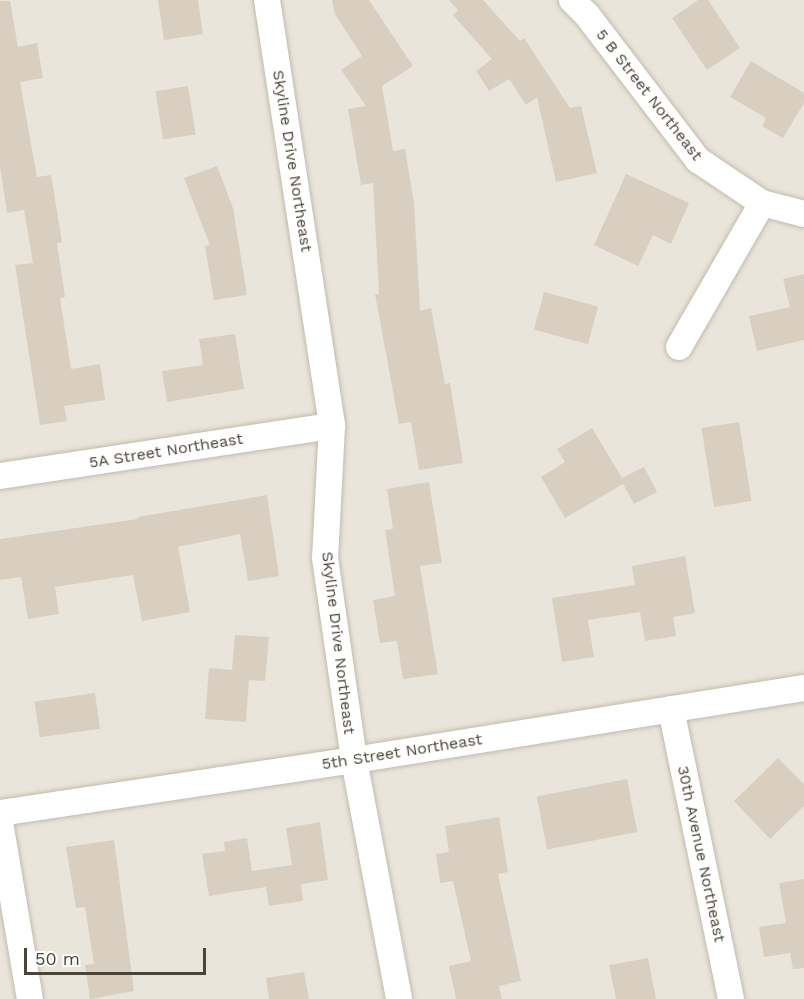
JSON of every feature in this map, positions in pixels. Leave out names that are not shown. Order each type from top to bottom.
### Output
[{"type":"street","name":"Skyline Drive Northeast","points":[[267,0],[332,426],[325,558],[354,760],[399,999]]},
{"type":"street","name":"5 B Street Northeast","points":[[572,0],[587,15],[698,160],[762,203],[804,214]]},
{"type":"street","points":[[679,347],[762,203]]},
{"type":"street","name":"5A Street Northeast","points":[[0,476],[332,426]]},
{"type":"street","name":"5th Street Northeast","points":[[0,813],[354,760],[804,688]]},
{"type":"street","name":"30th Avenue Northeast","points":[[670,709],[731,999]]},
{"type":"street","points":[[0,822],[30,999]]},
{"type":"shaded area","points":[[0,0],[804,0],[804,999],[0,999]]},
{"type":"building","points":[[158,0],[198,0],[203,34],[164,40]]},
{"type":"building","points":[[332,0],[369,0],[413,66],[382,86],[393,151],[405,149],[414,202],[420,311],[431,308],[445,384],[450,383],[463,463],[419,470],[411,422],[399,424],[375,294],[379,294],[373,183],[361,185],[348,109],[366,106],[341,70],[362,56],[335,14]]},
{"type":"building","points":[[449,0],[483,0],[520,41],[524,38],[570,108],[581,106],[597,173],[556,182],[537,97],[526,105],[509,79],[489,91],[476,71],[492,59],[453,15],[458,10]]},
{"type":"building","points":[[698,0],[708,0],[740,48],[707,70],[672,18]]},
{"type":"building","points":[[0,1],[10,1],[18,47],[37,43],[43,78],[20,82],[37,177],[51,175],[62,242],[57,243],[65,297],[60,298],[71,369],[100,364],[105,400],[64,406],[67,421],[40,425],[15,265],[33,263],[24,210],[7,213],[0,166]]},
{"type":"building","points":[[751,61],[804,93],[804,103],[783,138],[762,126],[766,118],[730,97]]},
{"type":"building","points":[[188,86],[196,134],[163,140],[155,91]]},
{"type":"building","points":[[217,166],[233,208],[247,295],[214,300],[205,246],[210,245],[184,178]]},
{"type":"building","points":[[626,174],[689,203],[671,244],[653,235],[638,266],[594,245]]},
{"type":"building","points":[[804,274],[804,340],[757,351],[749,316],[790,307],[783,279]]},
{"type":"building","points":[[544,292],[598,306],[588,344],[534,330]]},
{"type":"building","points":[[235,334],[244,389],[167,402],[162,371],[203,365],[199,339]]},
{"type":"building","points":[[739,422],[752,501],[714,507],[701,428]]},
{"type":"building","points":[[592,428],[622,478],[644,467],[657,492],[634,504],[623,484],[565,518],[541,477],[565,462],[557,449]]},
{"type":"building","points":[[429,482],[442,563],[420,566],[438,674],[403,679],[397,641],[380,643],[373,600],[395,596],[385,530],[393,529],[387,489]]},
{"type":"building","points":[[267,495],[279,576],[248,581],[240,534],[178,547],[190,612],[142,621],[133,575],[55,587],[59,614],[28,619],[21,577],[0,580],[0,539],[138,519],[138,517]]},
{"type":"building","points":[[685,556],[695,613],[673,617],[676,636],[645,641],[640,612],[588,620],[594,657],[562,662],[552,598],[635,585],[632,566]]},
{"type":"building","points":[[235,635],[269,637],[265,681],[249,680],[246,722],[205,719],[209,668],[232,670]]},
{"type":"building","points":[[95,693],[100,729],[40,737],[35,701]]},
{"type":"building","points":[[778,758],[804,784],[804,806],[770,839],[734,801]]},
{"type":"building","points":[[627,779],[637,832],[547,850],[537,797]]},
{"type":"building","points":[[499,817],[508,872],[498,874],[521,981],[499,986],[502,999],[456,999],[449,966],[471,961],[453,881],[440,883],[436,854],[449,852],[445,826]]},
{"type":"building","points":[[320,822],[328,880],[301,884],[303,901],[269,906],[266,887],[209,896],[202,854],[225,851],[224,842],[247,838],[252,871],[292,865],[286,828]]},
{"type":"building","points":[[114,840],[134,991],[90,999],[85,965],[94,964],[85,907],[76,908],[66,847]]},
{"type":"building","points":[[804,879],[804,968],[793,969],[790,953],[764,957],[759,927],[786,923],[779,883]]},
{"type":"building","points":[[648,958],[656,999],[616,999],[609,965]]},
{"type":"building","points":[[304,972],[309,999],[269,999],[266,978]]}]
